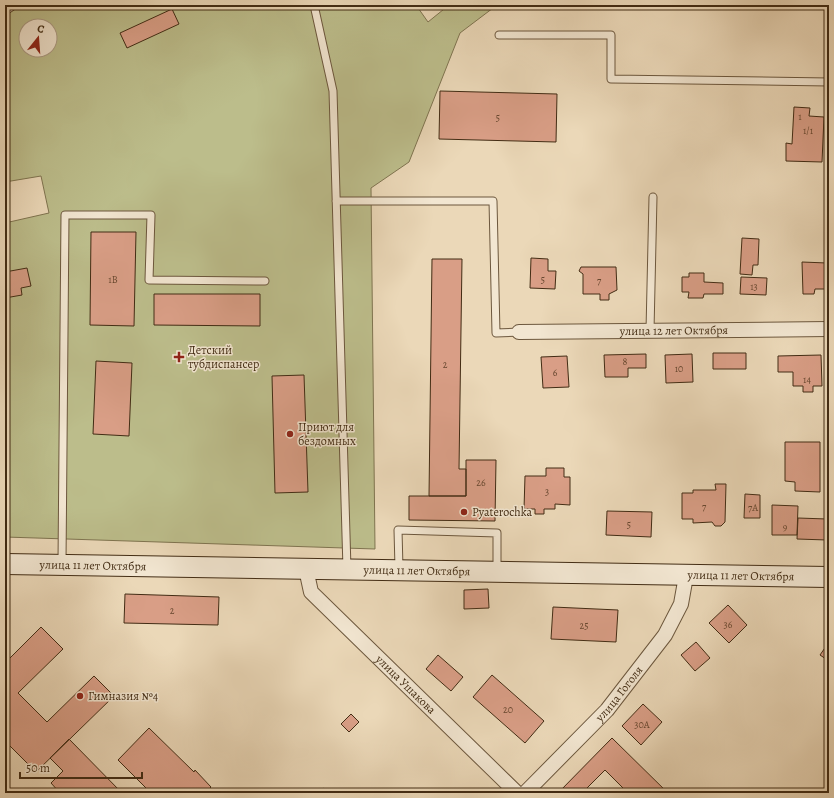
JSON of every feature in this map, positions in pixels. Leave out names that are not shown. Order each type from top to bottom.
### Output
[{"type":"street","name":"улица 12 лет Октября","points":[[519,332],[829,329]]},
{"type":"street","name":"улица 11 лет Октября","points":[[5,564],[686,576],[829,577]]},
{"type":"street","name":"улица Ушакова","points":[[306,569],[311,592],[517,793]]},
{"type":"street","name":"улица Гоголя","points":[[525,793],[607,710],[665,635],[681,604],[686,576]]},
{"type":"lane","points":[[314,5],[333,91],[347,569]]},
{"type":"lane","points":[[499,35],[611,35],[610,79],[829,82]]},
{"type":"lane","points":[[650,331],[653,197]]},
{"type":"lane","points":[[336,201],[493,201],[496,333],[519,332]]},
{"type":"lane","points":[[62,565],[65,215],[152,215],[149,280],[265,281]]},
{"type":"lane","points":[[399,570],[398,530],[497,533],[497,572]]},
{"type":"green space","points":[[5,5],[416,5],[428,22],[449,5],[497,5],[460,33],[409,162],[371,188],[375,549],[5,537],[5,223],[49,213],[41,176],[5,182]]},
{"type":"building","points":[[172,9],[179,24],[127,48],[120,33]]},
{"type":"building","points":[[440,91],[557,94],[556,142],[439,139]]},
{"type":"building","points":[[794,107],[810,108],[809,116],[824,117],[822,162],[786,161],[786,143],[792,144]]},
{"type":"building","points":[[91,232],[136,232],[134,326],[90,325]]},
{"type":"building","points":[[742,238],[759,239],[758,265],[753,265],[752,275],[740,274]]},
{"type":"building","points":[[531,258],[548,259],[548,271],[556,271],[555,289],[530,288]]},
{"type":"building","points":[[432,259],[462,259],[459,469],[466,469],[466,496],[429,496]]},
{"type":"building","points":[[802,262],[827,263],[827,289],[815,289],[814,294],[803,294]]},
{"type":"building","points":[[581,267],[616,267],[617,290],[609,294],[609,300],[600,300],[600,294],[583,294],[583,274],[579,271]]},
{"type":"building","points":[[27,268],[31,286],[21,288],[22,295],[5,298],[5,272]]},
{"type":"building","points":[[689,273],[704,273],[704,282],[723,283],[723,294],[704,294],[703,298],[688,298],[689,292],[682,292],[682,277],[689,277]]},
{"type":"building","points":[[741,277],[767,278],[766,295],[740,294]]},
{"type":"building","points":[[154,294],[260,294],[260,326],[154,325]]},
{"type":"building","points":[[713,353],[746,353],[746,369],[713,369]]},
{"type":"building","points":[[646,354],[646,368],[628,368],[628,377],[605,377],[604,355]]},
{"type":"building","points":[[692,354],[693,382],[666,383],[665,355]]},
{"type":"building","points":[[821,355],[822,386],[813,386],[813,392],[803,392],[803,386],[793,386],[793,372],[778,372],[778,356]]},
{"type":"building","points":[[567,356],[569,387],[543,388],[541,357]]},
{"type":"building","points":[[96,361],[132,363],[129,436],[93,434]]},
{"type":"building","name":"Приют для бездомных","points":[[304,375],[308,492],[275,493],[272,376]]},
{"type":"building","points":[[785,442],[820,442],[820,492],[795,491],[795,482],[785,481]]},
{"type":"building","points":[[466,460],[496,460],[495,521],[409,520],[409,496],[466,496]]},
{"type":"building","points":[[546,468],[564,468],[564,477],[570,477],[570,505],[555,504],[555,509],[544,509],[544,514],[535,514],[535,509],[524,509],[525,476],[546,476]]},
{"type":"building","points":[[715,484],[726,484],[725,522],[721,526],[715,526],[712,522],[693,523],[693,519],[682,519],[682,493],[693,493],[693,490],[716,490]]},
{"type":"building","points":[[745,494],[760,495],[760,518],[744,518]]},
{"type":"building","points":[[772,505],[798,506],[797,535],[772,535]]},
{"type":"building","points":[[607,511],[652,512],[651,537],[606,535]]},
{"type":"building","points":[[798,518],[827,519],[827,540],[797,539]]},
{"type":"building","points":[[488,589],[489,608],[464,609],[464,590]]},
{"type":"building","points":[[125,594],[219,597],[218,625],[124,623]]},
{"type":"building","points":[[728,605],[747,625],[729,643],[709,623]]},
{"type":"building","points":[[553,607],[618,610],[616,642],[551,639]]},
{"type":"building","points":[[41,627],[63,649],[18,693],[47,722],[94,676],[114,696],[36,772],[5,741],[5,663]]},
{"type":"building","points":[[696,642],[710,658],[695,671],[681,655]]},
{"type":"building","points":[[829,642],[829,661],[820,655]]},
{"type":"building","points":[[438,655],[463,677],[451,691],[426,669]]},
{"type":"building","points":[[492,675],[544,721],[525,743],[473,697]]},
{"type":"building","points":[[643,704],[662,722],[641,745],[622,726]]},
{"type":"building","points":[[351,714],[359,722],[349,732],[341,724]]},
{"type":"building","points":[[149,728],[194,772],[195,770],[211,787],[205,793],[151,793],[118,760]]},
{"type":"building","points":[[612,738],[668,793],[628,793],[605,770],[582,793],[558,793]]},
{"type":"building","points":[[69,739],[122,793],[60,793],[51,783],[63,771],[50,758]]},
{"type":"building","points":[[324,788],[329,793],[318,793]]},
{"type":"railway","points":[[5,14],[18,5]]},
{"type":"place","name":"Детский тубдиспансер","points":[[179,357]]},
{"type":"place","name":"Приют для бездомных","points":[[290,434]]},
{"type":"place","name":"Pyaterochka","points":[[464,512]]},
{"type":"place","name":"Гимназия №4","points":[[80,696]]}]
